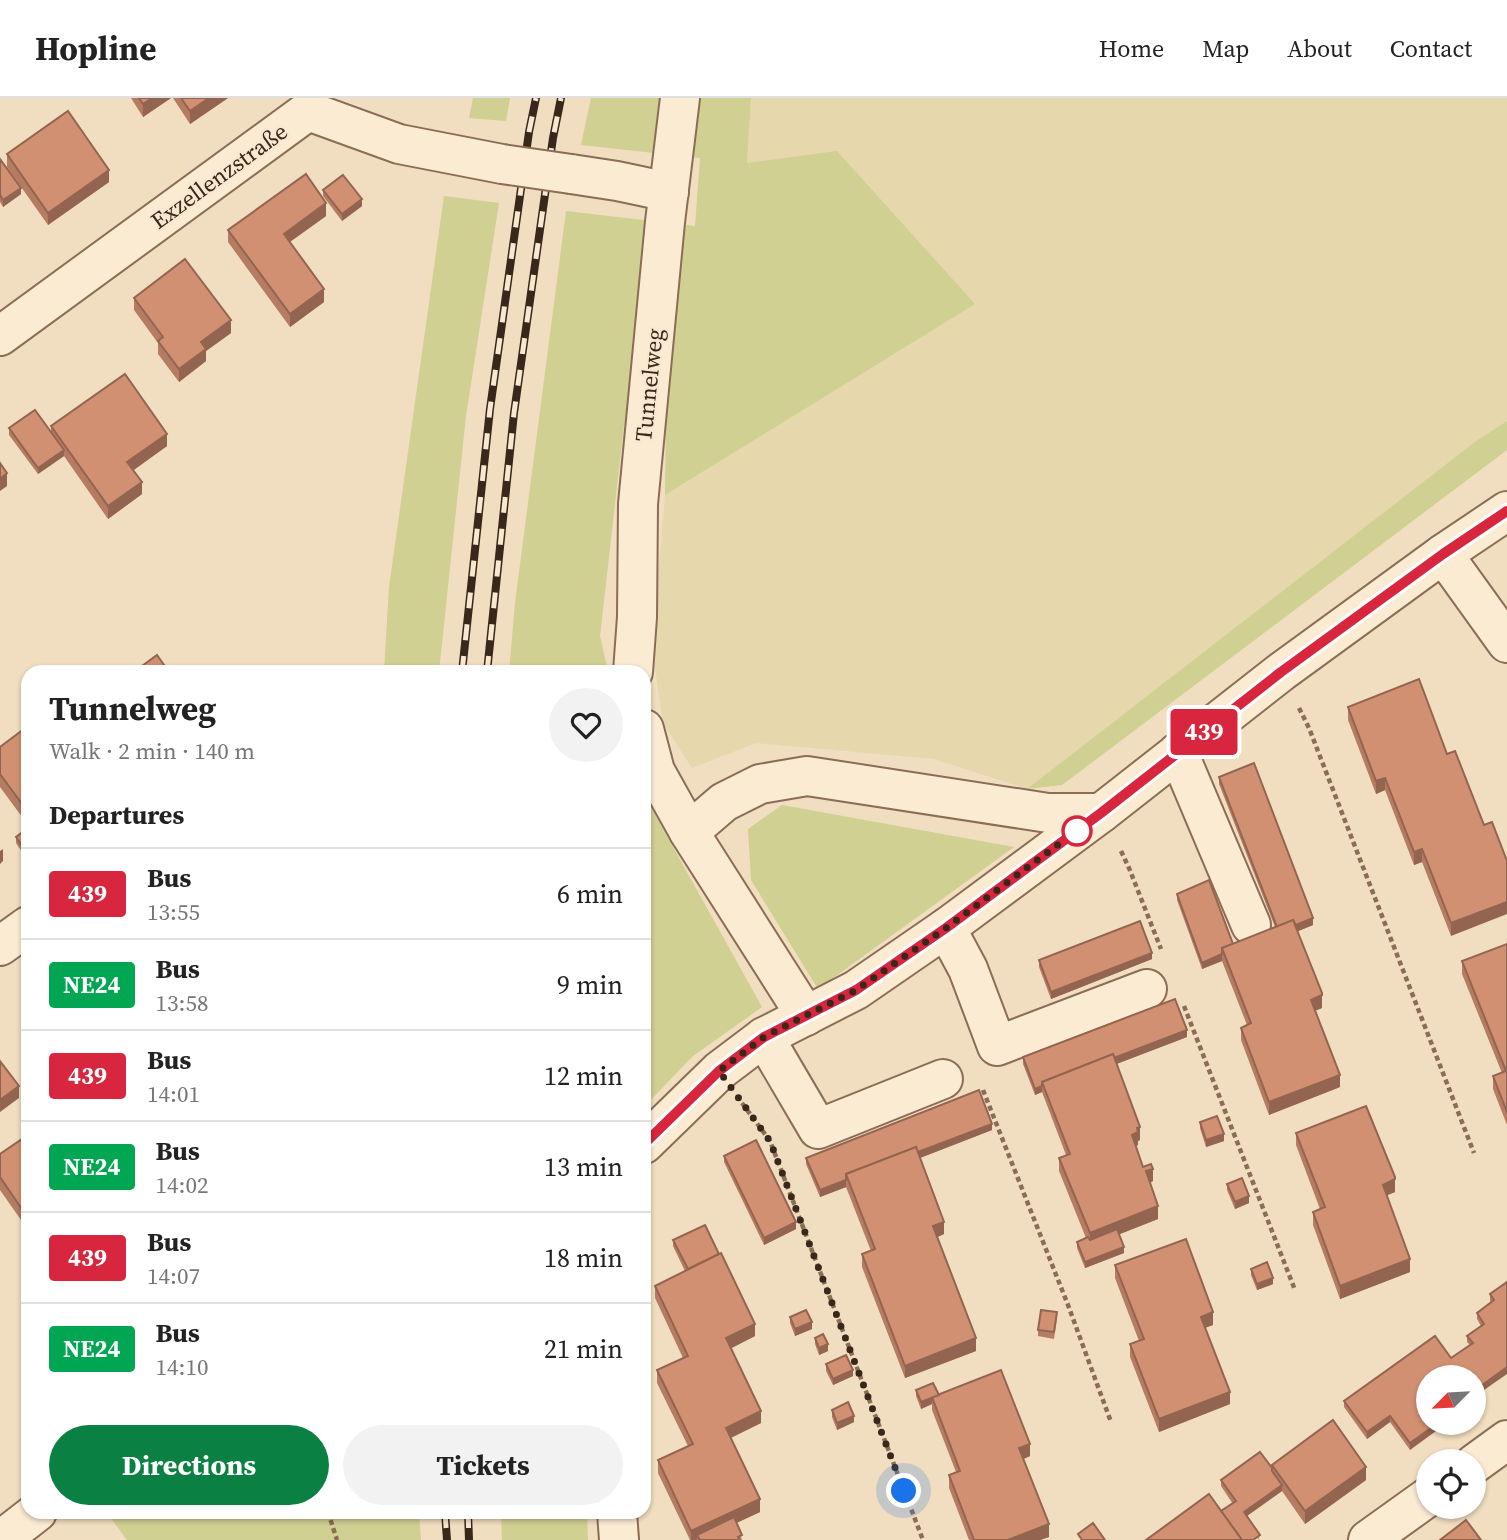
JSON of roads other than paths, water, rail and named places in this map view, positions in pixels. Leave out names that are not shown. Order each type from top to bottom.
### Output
[{"type":"street","name":"Tunnelweg","points":[[634,665],[637,617],[638,504],[680,98]]},
{"type":"street","name":"Exzellenzstraße","points":[[0,336],[304,105],[399,144],[669,192]]},
{"type":"street","points":[[651,1137],[719,1071],[764,1037],[856,990],[946,928],[1101,813],[1281,672],[1443,554],[1507,511]]},
{"type":"street","points":[[1443,554],[1507,643]]},
{"type":"street","points":[[1178,752],[1251,925]]},
{"type":"street","points":[[651,756],[655,771],[689,832],[806,1016]]},
{"type":"street","points":[[689,832],[723,802],[760,783],[807,776],[1048,813],[1101,813]]},
{"type":"street","points":[[946,928],[968,968],[996,1046],[1164,981]]},
{"type":"street","points":[[0,946],[21,931]]},
{"type":"street","points":[[764,1037],[818,1129],[961,1081]]},
{"type":"street","points":[[1486,1455],[1507,1440]]},
{"type":"street","points":[[1368,1540],[1416,1506]]},
{"type":"street","points":[[1,1540],[28,1519]]},
{"type":"street","points":[[618,1519],[619,1540]]},
{"type":"railway","points":[[463,665],[490,409],[536,98]]},
{"type":"railway","points":[[488,665],[514,413],[561,98]]},
{"type":"railway","points":[[446,1519],[447,1540]]},
{"type":"railway","points":[[468,1519],[469,1540]]}]
